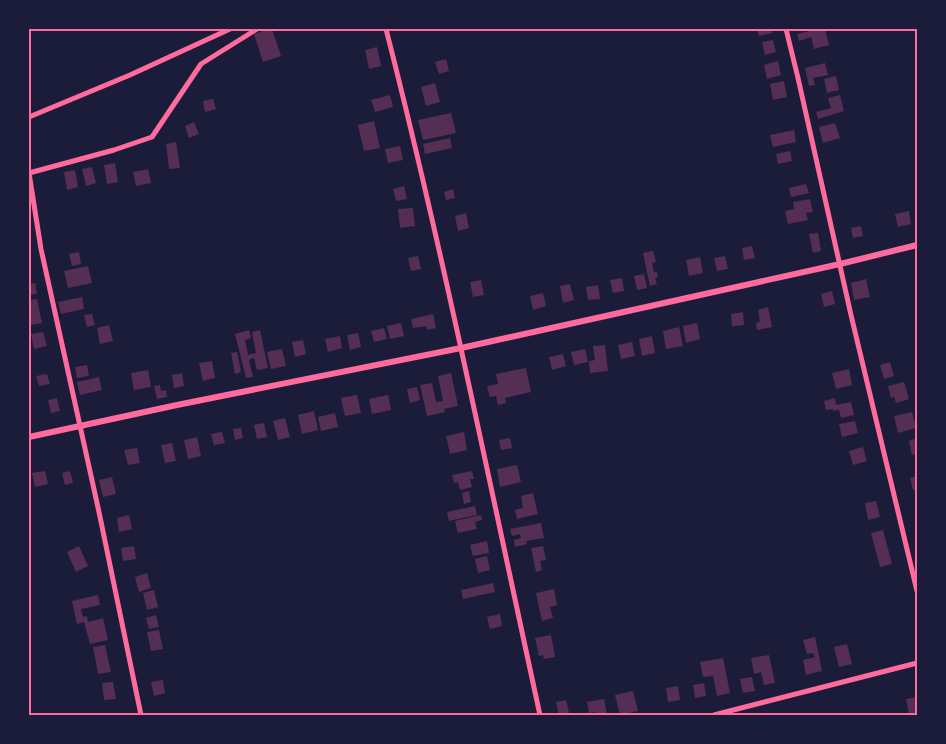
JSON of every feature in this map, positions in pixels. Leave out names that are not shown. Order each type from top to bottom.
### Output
[{"type":"street","points":[[29,117],[130,75],[230,29]]},
{"type":"street","points":[[141,715],[99,512],[41,249],[29,173],[114,150],[152,137],[201,64],[257,29]]},
{"type":"street","points":[[386,29],[461,348],[540,715]]},
{"type":"street","points":[[786,29],[917,591]]},
{"type":"street","points":[[29,437],[461,348],[840,264],[917,245]]},
{"type":"street","points":[[714,715],[917,663]]},
{"type":"building","points":[[272,29],[281,56],[263,62],[254,34]]},
{"type":"building","points":[[757,29],[771,29],[772,33],[759,36]]},
{"type":"building","points":[[825,29],[829,45],[814,49],[811,37],[799,41],[797,34]]},
{"type":"building","points":[[773,40],[776,52],[765,55],[762,42]]},
{"type":"building","points":[[377,47],[381,66],[369,69],[365,50]]},
{"type":"building","points":[[446,59],[449,71],[439,74],[435,62]]},
{"type":"building","points":[[778,61],[781,75],[767,79],[764,65]]},
{"type":"building","points":[[825,63],[828,75],[813,78],[815,85],[809,86],[805,68]]},
{"type":"building","points":[[836,76],[839,90],[827,93],[824,79]]},
{"type":"building","points":[[784,81],[787,97],[773,100],[770,84]]},
{"type":"building","points":[[435,83],[440,102],[426,106],[421,87]]},
{"type":"building","points":[[390,95],[393,107],[375,112],[371,100]]},
{"type":"building","points":[[840,95],[844,111],[818,119],[816,112],[831,108],[828,98]]},
{"type":"building","points":[[213,99],[216,109],[205,112],[203,101]]},
{"type":"building","points":[[451,113],[456,133],[423,140],[418,120]]},
{"type":"building","points":[[374,121],[380,148],[364,151],[358,125]]},
{"type":"building","points":[[194,122],[199,134],[189,138],[185,126]]},
{"type":"building","points":[[835,123],[840,138],[823,143],[819,127]]},
{"type":"building","points":[[794,130],[796,142],[773,147],[770,135]]},
{"type":"building","points":[[450,138],[452,148],[425,154],[423,144]]},
{"type":"building","points":[[176,142],[180,168],[169,169],[166,144]]},
{"type":"building","points":[[400,146],[403,160],[388,163],[385,149]]},
{"type":"building","points":[[790,151],[792,161],[778,164],[776,154]]},
{"type":"building","points":[[115,163],[118,182],[107,184],[104,165]]},
{"type":"building","points":[[92,167],[96,183],[86,186],[82,169]]},
{"type":"building","points":[[148,169],[151,183],[136,186],[133,172]]},
{"type":"building","points":[[75,170],[78,187],[67,190],[64,172]]},
{"type":"building","points":[[806,184],[809,193],[791,197],[789,188]]},
{"type":"building","points":[[404,186],[407,199],[396,201],[393,189]]},
{"type":"building","points":[[453,189],[455,198],[446,200],[444,192]]},
{"type":"building","points":[[810,199],[813,212],[806,213],[808,220],[788,224],[785,211],[794,209],[793,202]]},
{"type":"building","points":[[413,208],[415,226],[400,228],[398,209]]},
{"type":"building","points":[[909,211],[911,224],[898,227],[895,214]]},
{"type":"building","points":[[466,213],[469,228],[458,231],[455,216]]},
{"type":"building","points":[[861,226],[863,236],[853,238],[851,228]]},
{"type":"building","points":[[818,233],[821,251],[813,253],[809,234]]},
{"type":"building","points":[[752,246],[755,258],[744,260],[742,248]]},
{"type":"building","points":[[653,251],[656,262],[652,263],[654,272],[657,272],[658,277],[655,278],[657,284],[650,286],[643,253]]},
{"type":"building","points":[[79,252],[81,264],[72,266],[69,254]]},
{"type":"building","points":[[418,256],[421,269],[411,271],[408,258]]},
{"type":"building","points":[[725,256],[728,269],[717,271],[714,258]]},
{"type":"building","points":[[700,257],[703,273],[689,276],[686,260]]},
{"type":"building","points":[[88,266],[92,283],[68,288],[64,271]]},
{"type":"building","points":[[644,274],[647,288],[637,290],[634,276]]},
{"type":"building","points":[[622,278],[624,291],[613,293],[610,280]]},
{"type":"building","points":[[866,279],[870,297],[854,300],[851,283]]},
{"type":"building","points":[[481,280],[484,295],[473,297],[470,282]]},
{"type":"building","points":[[35,283],[37,294],[29,295],[29,284]]},
{"type":"building","points":[[570,284],[574,300],[563,303],[560,286]]},
{"type":"building","points":[[598,285],[600,299],[588,300],[586,287]]},
{"type":"building","points":[[832,291],[835,304],[824,307],[821,294]]},
{"type":"building","points":[[543,293],[546,306],[533,310],[530,296]]},
{"type":"building","points":[[82,297],[84,309],[61,314],[58,302]]},
{"type":"building","points":[[37,299],[42,323],[31,325],[29,300]]},
{"type":"building","points":[[768,307],[772,327],[757,330],[756,323],[760,322],[758,310]]},
{"type":"building","points":[[743,312],[744,325],[732,326],[731,314]]},
{"type":"building","points":[[92,314],[95,325],[87,327],[84,315]]},
{"type":"building","points":[[433,314],[436,328],[427,330],[426,326],[413,328],[411,319]]},
{"type":"building","points":[[401,323],[404,336],[390,339],[387,326]]},
{"type":"building","points":[[697,323],[700,339],[686,343],[683,326]]},
{"type":"building","points":[[109,325],[113,341],[100,344],[97,328]]},
{"type":"building","points":[[679,327],[683,346],[666,349],[663,331]]},
{"type":"building","points":[[384,328],[387,339],[374,342],[371,331]]},
{"type":"building","points":[[249,330],[251,338],[245,340],[248,355],[256,353],[252,332],[260,330],[268,368],[257,370],[254,358],[249,360],[253,377],[246,378],[235,334]]},
{"type":"building","points":[[43,332],[47,346],[34,349],[31,334]]},
{"type":"building","points":[[358,333],[361,347],[350,350],[347,335]]},
{"type":"building","points":[[340,336],[342,348],[328,352],[325,339]]},
{"type":"building","points":[[652,336],[655,353],[642,356],[639,339]]},
{"type":"building","points":[[303,340],[306,354],[295,357],[292,342]]},
{"type":"building","points":[[632,342],[635,356],[621,359],[618,345]]},
{"type":"building","points":[[605,345],[608,371],[590,373],[589,361],[595,360],[593,346]]},
{"type":"building","points":[[282,349],[286,366],[271,369],[267,352]]},
{"type":"building","points":[[585,349],[588,362],[574,365],[571,352]]},
{"type":"building","points":[[237,352],[241,372],[235,374],[231,353]]},
{"type":"building","points":[[563,354],[566,366],[552,370],[549,357]]},
{"type":"building","points":[[212,361],[215,378],[203,381],[199,363]]},
{"type":"building","points":[[890,362],[894,376],[884,379],[880,365]]},
{"type":"building","points":[[87,365],[89,376],[77,378],[75,367]]},
{"type":"building","points":[[526,368],[531,392],[505,398],[506,403],[498,405],[496,396],[490,397],[487,386],[498,384],[496,374]]},
{"type":"building","points":[[849,369],[852,385],[836,389],[832,373]]},
{"type":"building","points":[[148,370],[151,387],[134,390],[131,373]]},
{"type":"building","points":[[182,373],[184,386],[174,388],[172,375]]},
{"type":"building","points":[[451,373],[458,406],[444,409],[445,412],[427,416],[420,385],[432,383],[436,402],[443,401],[438,376]]},
{"type":"building","points":[[47,374],[50,384],[39,386],[36,376]]},
{"type":"building","points":[[99,377],[102,390],[80,395],[77,382]]},
{"type":"building","points":[[904,382],[909,399],[896,403],[894,397],[891,398],[888,386]]},
{"type":"building","points":[[160,385],[161,391],[166,390],[167,397],[157,399],[154,386]]},
{"type":"building","points":[[417,387],[420,400],[410,403],[407,389]]},
{"type":"building","points":[[357,395],[361,413],[345,416],[341,398]]},
{"type":"building","points":[[388,395],[391,410],[372,414],[369,399]]},
{"type":"building","points":[[57,398],[60,411],[51,413],[48,400]]},
{"type":"building","points":[[835,398],[836,405],[851,402],[854,415],[841,418],[839,410],[826,410],[824,401]]},
{"type":"building","points":[[314,411],[318,430],[302,434],[298,415]]},
{"type":"building","points":[[912,412],[916,428],[898,433],[894,416]]},
{"type":"building","points":[[335,413],[338,427],[321,431],[318,417]]},
{"type":"building","points":[[285,418],[290,437],[278,440],[273,421]]},
{"type":"building","points":[[855,421],[858,433],[842,437],[839,424]]},
{"type":"building","points":[[264,423],[267,437],[257,439],[254,425]]},
{"type":"building","points":[[241,428],[243,438],[235,440],[233,429]]},
{"type":"building","points":[[222,432],[225,443],[214,445],[211,434]]},
{"type":"building","points":[[464,432],[467,450],[450,454],[446,436]]},
{"type":"building","points":[[197,437],[201,456],[188,459],[184,440]]},
{"type":"building","points":[[510,438],[512,448],[501,450],[499,440]]},
{"type":"building","points":[[917,438],[917,453],[912,455],[909,441]]},
{"type":"building","points":[[172,443],[176,461],[165,463],[161,445]]},
{"type":"building","points":[[863,447],[867,461],[853,465],[849,451]]},
{"type":"building","points":[[137,448],[140,463],[128,465],[124,450]]},
{"type":"building","points":[[517,465],[521,482],[500,487],[497,469]]},
{"type":"building","points":[[45,471],[48,484],[35,487],[32,473]]},
{"type":"building","points":[[70,471],[73,483],[65,485],[62,473]]},
{"type":"building","points":[[472,471],[474,479],[470,479],[472,487],[460,490],[458,482],[454,483],[452,475]]},
{"type":"building","points":[[917,476],[917,489],[913,490],[910,478]]},
{"type":"building","points":[[112,477],[116,494],[103,497],[99,480]]},
{"type":"building","points":[[469,491],[471,502],[464,504],[462,493]]},
{"type":"building","points":[[533,493],[538,514],[517,519],[515,510],[523,508],[521,496]]},
{"type":"building","points":[[876,501],[880,517],[868,520],[865,503]]},
{"type":"building","points":[[475,506],[477,515],[449,521],[447,512]]},
{"type":"building","points":[[129,515],[132,529],[119,532],[117,518]]},
{"type":"building","points":[[481,515],[482,520],[475,522],[477,529],[458,533],[455,521]]},
{"type":"building","points":[[541,523],[544,538],[526,541],[527,544],[515,547],[514,540],[521,538],[520,534],[512,536],[510,529]]},
{"type":"building","points":[[883,530],[892,564],[880,567],[871,533]]},
{"type":"building","points":[[487,541],[489,553],[473,556],[470,545]]},
{"type":"building","points":[[79,546],[88,566],[76,572],[67,552]]},
{"type":"building","points":[[134,546],[136,559],[123,561],[121,548]]},
{"type":"building","points":[[543,546],[546,560],[540,561],[542,570],[536,572],[531,548]]},
{"type":"building","points":[[487,556],[490,570],[478,573],[475,559]]},
{"type":"building","points":[[147,573],[151,588],[139,592],[135,577]]},
{"type":"building","points":[[493,583],[495,592],[463,599],[461,590]]},
{"type":"building","points":[[554,589],[557,605],[550,607],[553,618],[542,621],[536,593]]},
{"type":"building","points":[[154,590],[158,607],[147,610],[143,593]]},
{"type":"building","points":[[98,595],[100,605],[81,609],[83,617],[87,616],[88,622],[103,618],[108,640],[90,644],[84,622],[77,624],[72,601]]},
{"type":"building","points":[[500,614],[502,626],[490,629],[487,617]]},
{"type":"building","points":[[156,615],[159,627],[149,629],[146,618]]},
{"type":"building","points":[[159,630],[163,649],[151,651],[147,632]]},
{"type":"building","points":[[551,635],[555,657],[544,659],[543,655],[539,656],[535,638]]},
{"type":"building","points":[[815,637],[822,671],[806,675],[803,660],[815,657],[813,653],[807,654],[803,640]]},
{"type":"building","points":[[847,644],[852,664],[839,667],[834,647]]},
{"type":"building","points":[[105,645],[111,672],[98,674],[93,647]]},
{"type":"building","points":[[769,655],[775,683],[764,685],[761,672],[754,674],[751,658]]},
{"type":"building","points":[[723,658],[730,693],[717,696],[713,676],[703,677],[700,662]]},
{"type":"building","points":[[752,677],[755,691],[743,693],[740,679]]},
{"type":"building","points":[[163,680],[165,693],[154,696],[151,682]]},
{"type":"building","points":[[113,682],[116,699],[104,700],[102,683]]},
{"type":"building","points":[[704,683],[706,696],[695,698],[693,685]]},
{"type":"building","points":[[678,686],[680,700],[668,702],[666,688]]},
{"type":"building","points":[[633,691],[638,711],[620,715],[615,695]]},
{"type":"building","points":[[917,697],[917,714],[909,715],[906,699]]},
{"type":"building","points":[[604,699],[607,715],[597,715],[596,712],[589,713],[587,702]]},
{"type":"building","points":[[566,700],[569,713],[559,715],[556,702]]}]
